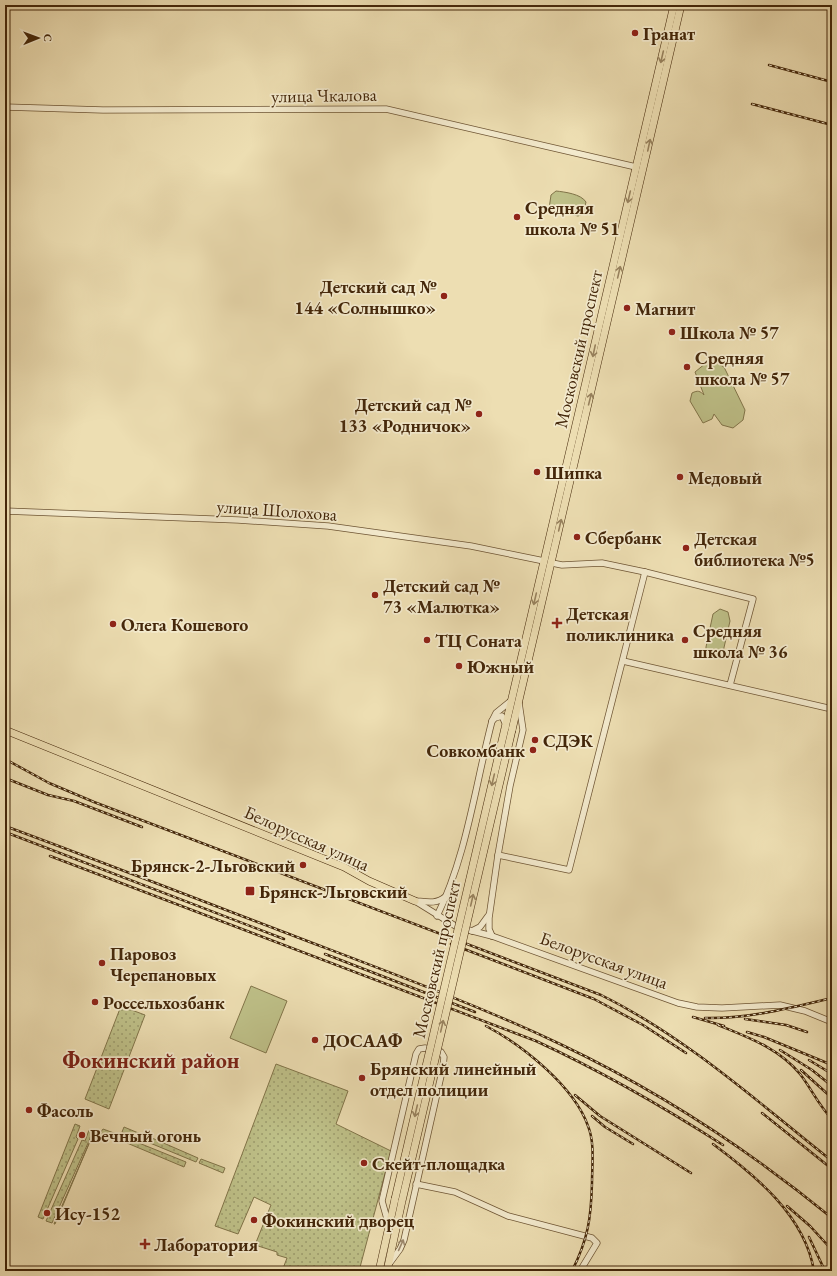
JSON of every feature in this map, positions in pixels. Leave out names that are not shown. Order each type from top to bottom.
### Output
[{"type":"main road","name":"Московский проспект","points":[[515,699],[552,563],[624,235],[636,167],[674,5]]},
{"type":"main road","name":"Московский проспект","points":[[379,1271],[397,1201],[509,727],[544,561],[681,5]]},
{"type":"main road","points":[[544,561],[552,563]]},
{"type":"main road","name":"Белорусская улица","points":[[5,730],[333,862],[369,881],[415,901]]},
{"type":"main road","name":"Московский проспект","points":[[387,1268],[398,1217],[397,1201]]},
{"type":"street","name":"улица Чкалова","points":[[5,107],[103,110],[386,109],[636,167]]},
{"type":"street","name":"улица Шолохова","points":[[5,511],[238,520],[328,526],[471,546],[544,561]]},
{"type":"street","points":[[552,563],[562,565],[598,563],[645,572],[752,598],[730,685]]},
{"type":"street","points":[[498,855],[569,870],[645,572]]},
{"type":"street","points":[[623,661],[832,709]]},
{"type":"street","name":"Московский проспект","points":[[437,916],[447,896],[461,855],[492,721],[496,713],[515,699],[523,730],[510,786],[498,855],[490,912],[489,929],[492,936]]},
{"type":"street","points":[[492,721],[495,718],[502,716],[509,727],[519,723],[523,730]]},
{"type":"street","name":"Московский проспект","points":[[415,901],[432,902],[441,900],[447,896]]},
{"type":"street","name":"Белорусская улица","points":[[415,901],[457,928],[492,936],[678,1003],[696,1007],[722,1008],[780,1005],[805,1011],[832,1022]]},
{"type":"street","name":"Московский проспект","points":[[472,931],[480,927],[485,922],[490,912]]},
{"type":"street","points":[[387,1268],[400,1250],[444,1062],[441,1052],[425,1048],[420,1049],[416,1054],[382,1201],[389,1228]]},
{"type":"street","points":[[416,1184],[455,1192],[508,1216],[587,1235],[598,1242],[580,1271]]},
{"type":"street","points":[[383,1206],[388,1207],[397,1201]]},
{"type":"street","points":[[398,1217],[408,1221]]},
{"type":"green space","points":[[556,191],[572,194],[584,199],[586,202],[583,214],[578,216],[549,209],[551,195]]},
{"type":"green space","points":[[715,362],[724,367],[745,410],[743,420],[733,428],[722,425],[714,414],[712,419],[703,423],[690,401],[692,393],[696,391],[699,391],[704,395],[695,372],[706,363]]},
{"type":"green space","points":[[720,609],[728,612],[730,621],[723,652],[720,655],[712,656],[706,652],[706,647],[713,614]]},
{"type":"green space","points":[[251,986],[287,1001],[266,1053],[230,1038]]},
{"type":"green space","points":[[121,1006],[145,1015],[109,1109],[85,1099]]},
{"type":"green space","points":[[276,1064],[348,1091],[336,1124],[391,1151],[359,1271],[282,1271],[287,1258],[277,1255],[277,1252],[255,1245],[271,1205],[254,1197],[238,1234],[215,1226]]},
{"type":"green space","points":[[75,1124],[80,1126],[76,1137],[78,1139],[43,1219],[38,1217]]},
{"type":"green space","points":[[124,1127],[148,1137],[146,1141],[122,1132]]},
{"type":"green space","points":[[103,1129],[125,1137],[123,1142],[100,1133]]},
{"type":"green space","points":[[89,1130],[93,1132],[52,1223],[46,1221],[82,1140],[85,1141]]},
{"type":"green space","points":[[94,1132],[55,1224],[54,1224]]},
{"type":"green space","points":[[152,1138],[198,1158],[196,1162],[150,1143]]},
{"type":"green space","points":[[129,1139],[186,1162],[184,1167],[127,1143]]},
{"type":"green space","points":[[201,1159],[225,1168],[223,1173],[199,1163]]},
{"type":"railway","points":[[769,65],[832,82]]},
{"type":"railway","points":[[752,104],[832,125]]},
{"type":"railway","points":[[5,759],[49,783],[94,802],[601,995],[663,1030],[721,1072],[832,1161]]},
{"type":"railway","points":[[5,778],[48,795],[74,801],[142,827]]},
{"type":"railway","points":[[5,826],[422,985],[491,1013],[560,1044],[667,1101],[735,1145],[832,1218]]},
{"type":"railway","points":[[5,832],[284,939]]},
{"type":"railway","points":[[50,856],[536,1041],[584,1064],[631,1090],[723,1145]]},
{"type":"railway","points":[[451,944],[594,999],[643,1025],[686,1053]]},
{"type":"railway","points":[[325,954],[475,1012]]},
{"type":"railway","points":[[705,1018],[753,1015],[832,998]]},
{"type":"railway","points":[[693,1017],[724,1026]]},
{"type":"railway","points":[[745,1019],[786,1025],[807,1032]]},
{"type":"railway","points":[[718,1025],[762,1044],[792,1065],[832,1119]]},
{"type":"railway","points":[[486,1026],[515,1044],[545,1068],[571,1096],[581,1111],[588,1126],[592,1140],[593,1154],[591,1207],[585,1239],[572,1271]]},
{"type":"railway","points":[[747,1032],[764,1037],[832,1065]]},
{"type":"railway","points":[[780,1050],[812,1070],[832,1086]]},
{"type":"railway","points":[[809,1060],[832,1074]]},
{"type":"railway","points":[[801,1070],[832,1098]]},
{"type":"railway","points":[[575,1095],[600,1116],[691,1173]]},
{"type":"railway","points":[[762,1113],[832,1169]]},
{"type":"railway","points":[[592,1116],[605,1127],[633,1144]]},
{"type":"railway","points":[[713,1144],[761,1184],[789,1215],[800,1232],[809,1251],[814,1271]]},
{"type":"railway","points":[[787,1206],[810,1226],[832,1250]]},
{"type":"railway","points":[[809,1237],[825,1271]]},
{"type":"place","name":"Гранат","points":[[635,33]]},
{"type":"place","name":"Средняя школа № 51","points":[[517,217]]},
{"type":"place","name":"Детский сад № 144 «Солнышко»","points":[[444,296]]},
{"type":"place","name":"Магнит","points":[[627,308]]},
{"type":"place","name":"Школа № 57","points":[[672,332]]},
{"type":"place","name":"Средняя школа № 57","points":[[687,367]]},
{"type":"place","name":"Детский сад № 133 «Родничок»","points":[[479,414]]},
{"type":"place","name":"Шипка","points":[[537,472]]},
{"type":"place","name":"Медовый","points":[[680,477]]},
{"type":"place","name":"Сбербанк","points":[[577,537]]},
{"type":"place","name":"Детская библиотека №5","points":[[686,548]]},
{"type":"place","name":"Детский сад № 73 «Малютка»","points":[[375,595]]},
{"type":"place","name":"Детская поликлиника","points":[[557,623]]},
{"type":"place","name":"Олега Кошевого","points":[[113,624]]},
{"type":"place","name":"ТЦ Соната","points":[[427,640]]},
{"type":"place","name":"Средняя школа № 36","points":[[685,640]]},
{"type":"place","name":"Южный","points":[[459,666]]},
{"type":"place","name":"СДЭК","points":[[535,740]]},
{"type":"place","name":"Совкомбанк","points":[[533,750]]},
{"type":"place","name":"Брянск-2-Льговский","points":[[303,865]]},
{"type":"place","name":"Брянск-Льговский","points":[[250,891]]},
{"type":"place","name":"Паровоз Черепановых","points":[[102,963]]},
{"type":"place","name":"Россельхозбанк","points":[[95,1002]]},
{"type":"place","name":"ДОСААФ","points":[[315,1040]]},
{"type":"place","name":"Брянский линейный отдел полиции","points":[[362,1078]]},
{"type":"place","name":"Фасоль","points":[[29,1110]]},
{"type":"place","name":"Вечный огонь","points":[[82,1135]]},
{"type":"place","name":"Скейт-площадка","points":[[364,1163]]},
{"type":"place","name":"Ису-152","points":[[47,1213]]},
{"type":"place","name":"Фокинский дворец","points":[[254,1220]]},
{"type":"place","name":"Лаборатория","points":[[145,1244]]},
{"type":"district","name":"Фокинский район","points":[[151,1060]]}]
